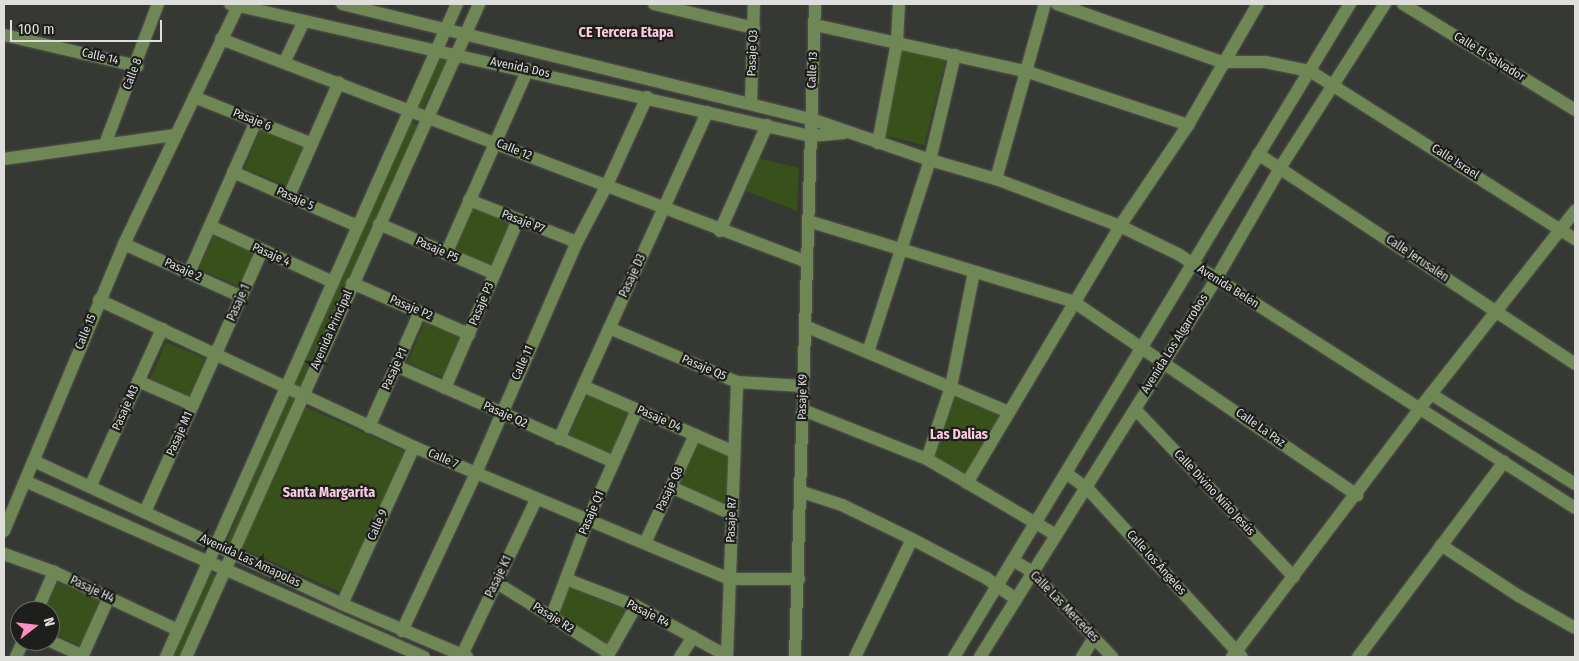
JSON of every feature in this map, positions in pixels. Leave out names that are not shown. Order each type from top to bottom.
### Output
[{"type":"street","name":"Calle 8","points":[[105,144],[137,66],[158,4]]},
{"type":"street","name":"Avenida Dos","points":[[236,4],[304,21],[528,69],[810,136]]},
{"type":"street","name":"Calle 15","points":[[4,531],[99,300],[236,4]]},
{"type":"street","name":"Avenida Dos","points":[[342,4],[372,7],[445,29],[811,119]]},
{"type":"street","name":"Avenida Principal","points":[[166,657],[457,4]]},
{"type":"street","name":"Avenida Principal","points":[[186,657],[352,283],[479,4]]},
{"type":"street","points":[[654,4],[754,28]]},
{"type":"street","name":"Pasaje Q3","points":[[751,103],[754,4]]},
{"type":"street","name":"Calle 13","points":[[810,136],[815,4]]},
{"type":"street","points":[[878,143],[897,42],[899,4]]},
{"type":"street","points":[[996,178],[1045,4]]},
{"type":"street","name":"Calle Israel","points":[[1056,4],[1222,62],[1266,62],[1310,71],[1334,84],[1575,239]]},
{"type":"street","points":[[966,483],[1120,226],[1188,125],[1222,62],[1258,4]]},
{"type":"street","name":"Avenida Los Algarrobos","points":[[954,657],[1144,347],[1191,263],[1350,4]]},
{"type":"street","name":"Avenida Los Algarrobos","points":[[980,657],[1216,279],[1280,168],[1385,4]]},
{"type":"street","name":"Calle El Salvador","points":[[1403,4],[1575,110]]},
{"type":"street","points":[[286,61],[304,21]]},
{"type":"street","points":[[815,25],[1025,70],[1188,125]]},
{"type":"street","name":"Calle 14","points":[[4,35],[137,66]]},
{"type":"street","name":"Calle 12","points":[[221,38],[286,61],[720,231],[806,262]]},
{"type":"street","points":[[868,352],[930,160],[954,55]]},
{"type":"street","points":[[446,254],[528,69]]},
{"type":"street","points":[[289,196],[310,143],[339,82]]},
{"type":"street","name":"Pasaje 6","points":[[194,97],[310,143]]},
{"type":"street","name":"Calle 11","points":[[402,631],[476,473],[501,412],[577,242],[606,187],[647,97]]},
{"type":"street","name":"Pasaje D3","points":[[559,439],[707,112]]},
{"type":"street","name":"Avenida Belén","points":[[811,119],[930,160],[996,178],[1120,226],[1191,263],[1575,508]]},
{"type":"street","points":[[189,273],[256,121]]},
{"type":"street","points":[[720,231],[767,125]]},
{"type":"street","name":"Avenida Belén","points":[[810,136],[849,133]]},
{"type":"street","points":[[4,159],[175,135]]},
{"type":"street","name":"Pasaje K9","points":[[795,657],[802,492],[810,136]]},
{"type":"street","name":"Calle Jerusalén","points":[[1258,154],[1575,364]]},
{"type":"street","name":"Pasaje 5","points":[[234,172],[357,226]]},
{"type":"street","name":"Pasaje P7","points":[[469,200],[577,242]]},
{"type":"street","points":[[1236,655],[1420,408],[1575,211]]},
{"type":"street","name":"Pasaje P3","points":[[445,388],[518,220]]},
{"type":"street","name":"Calle La Paz","points":[[808,220],[1074,302],[1164,360],[1357,495]]},
{"type":"street","name":"Pasaje P5","points":[[379,224],[495,274]]},
{"type":"street","name":"Pasaje 4","points":[[210,226],[333,282]]},
{"type":"street","name":"Pasaje 2","points":[[124,244],[242,297]]},
{"type":"street","name":"Pasaje 1","points":[[216,355],[262,251]]},
{"type":"street","points":[[927,459],[951,387],[974,272]]},
{"type":"street","name":"Pasaje P2","points":[[352,283],[469,334]]},
{"type":"street","name":"Calle 7","points":[[99,300],[304,394],[369,427],[414,447],[536,500],[730,579],[799,579]]},
{"type":"street","name":"Pasaje P1","points":[[369,427],[420,312]]},
{"type":"street","points":[[805,326],[1008,412]]},
{"type":"street","name":"Pasaje Q5","points":[[609,328],[737,382],[803,386]]},
{"type":"street","name":"Pasaje M3","points":[[90,486],[162,329]]},
{"type":"street","name":"Pasaje M1","points":[[145,512],[216,355]]},
{"type":"street","name":"Pasaje Q2","points":[[396,366],[614,462]]},
{"type":"street","points":[[138,381],[193,405]]},
{"type":"street","name":"Pasaje R7","points":[[727,656],[737,382]]},
{"type":"street","name":"Pasaje D4","points":[[583,386],[734,452]]},
{"type":"street","points":[[1432,394],[1575,484]]},
{"type":"street","name":"Calle Divino Niño Jesús","points":[[1135,409],[1294,577]]},
{"type":"street","name":"Pasaje Q1","points":[[551,618],[588,520],[637,410]]},
{"type":"street","points":[[803,410],[927,459],[1056,536]]},
{"type":"street","name":"Pasaje Q8","points":[[645,544],[695,435]]},
{"type":"street","name":"Calle 9","points":[[342,604],[414,447]]},
{"type":"street","name":"Avenida Las Amapolas","points":[[34,461],[342,604],[402,631],[465,656]]},
{"type":"street","points":[[1364,655],[1441,545],[1504,462]]},
{"type":"street","name":"Calle los Ángeles","points":[[1066,473],[1087,488],[1236,655]]},
{"type":"street","name":"Avenida Las Amapolas","points":[[25,481],[424,657]]},
{"type":"street","points":[[671,487],[732,514]]},
{"type":"street","points":[[802,492],[842,505],[912,538],[997,586],[1016,599]]},
{"type":"street","name":"Pasaje K1","points":[[465,656],[536,500]]},
{"type":"street","points":[[855,657],[912,538]]},
{"type":"street","points":[[1441,545],[1519,596],[1575,628]]},
{"type":"street","name":"Pasaje H4","points":[[4,554],[54,572],[178,630]]},
{"type":"street","name":"Calle Las Mercedes","points":[[1013,560],[1032,572],[1112,657]]},
{"type":"street","points":[[41,601],[54,572]]},
{"type":"street","name":"Pasaje R4","points":[[566,579],[636,606],[727,656]]},
{"type":"street","name":"Pasaje R2","points":[[497,583],[608,655]]},
{"type":"street","points":[[60,646],[83,657],[109,597]]},
{"type":"street","points":[[608,655],[636,606]]},
{"type":"street","points":[[680,657],[693,637]]},
{"type":"street","points":[[1082,657],[1094,638]]},
{"type":"green space","points":[[902,49],[946,60],[924,145],[881,134]]},
{"type":"green space","points":[[439,57],[447,61],[422,110],[414,106]]},
{"type":"green space","points":[[411,121],[418,126],[300,388],[294,385]]},
{"type":"green space","points":[[260,128],[305,145],[289,186],[244,169]]},
{"type":"green space","points":[[758,158],[799,168],[797,211],[746,191]]},
{"type":"green space","points":[[474,206],[514,225],[494,268],[454,250]]},
{"type":"green space","points":[[214,235],[257,254],[242,288],[199,269]]},
{"type":"green space","points":[[425,321],[461,336],[443,378],[407,362]]},
{"type":"green space","points":[[166,342],[209,360],[194,397],[150,379]]},
{"type":"green space","points":[[592,394],[632,411],[611,455],[570,436],[569,433],[587,395]]},
{"type":"green space","points":[[288,395],[296,398],[232,543],[226,543]]},
{"type":"green space","points":[[953,396],[1000,415],[966,476],[932,456]]},
{"type":"green space","points":[[299,404],[406,452],[343,593],[236,546]]},
{"type":"green space","points":[[696,442],[730,455],[726,506],[677,485]]},
{"type":"green space","points":[[210,571],[217,576],[181,657],[169,657]]},
{"type":"green space","points":[[58,582],[103,601],[84,647],[60,637],[60,601],[49,601]]},
{"type":"green space","points":[[568,586],[628,611],[607,648],[556,616]]},
{"type":"district","name":"CE Tercera Etapa","points":[[626,33]]},
{"type":"district","name":"Las Dalias","points":[[959,435]]},
{"type":"district","name":"Santa Margarita","points":[[329,493]]}]
